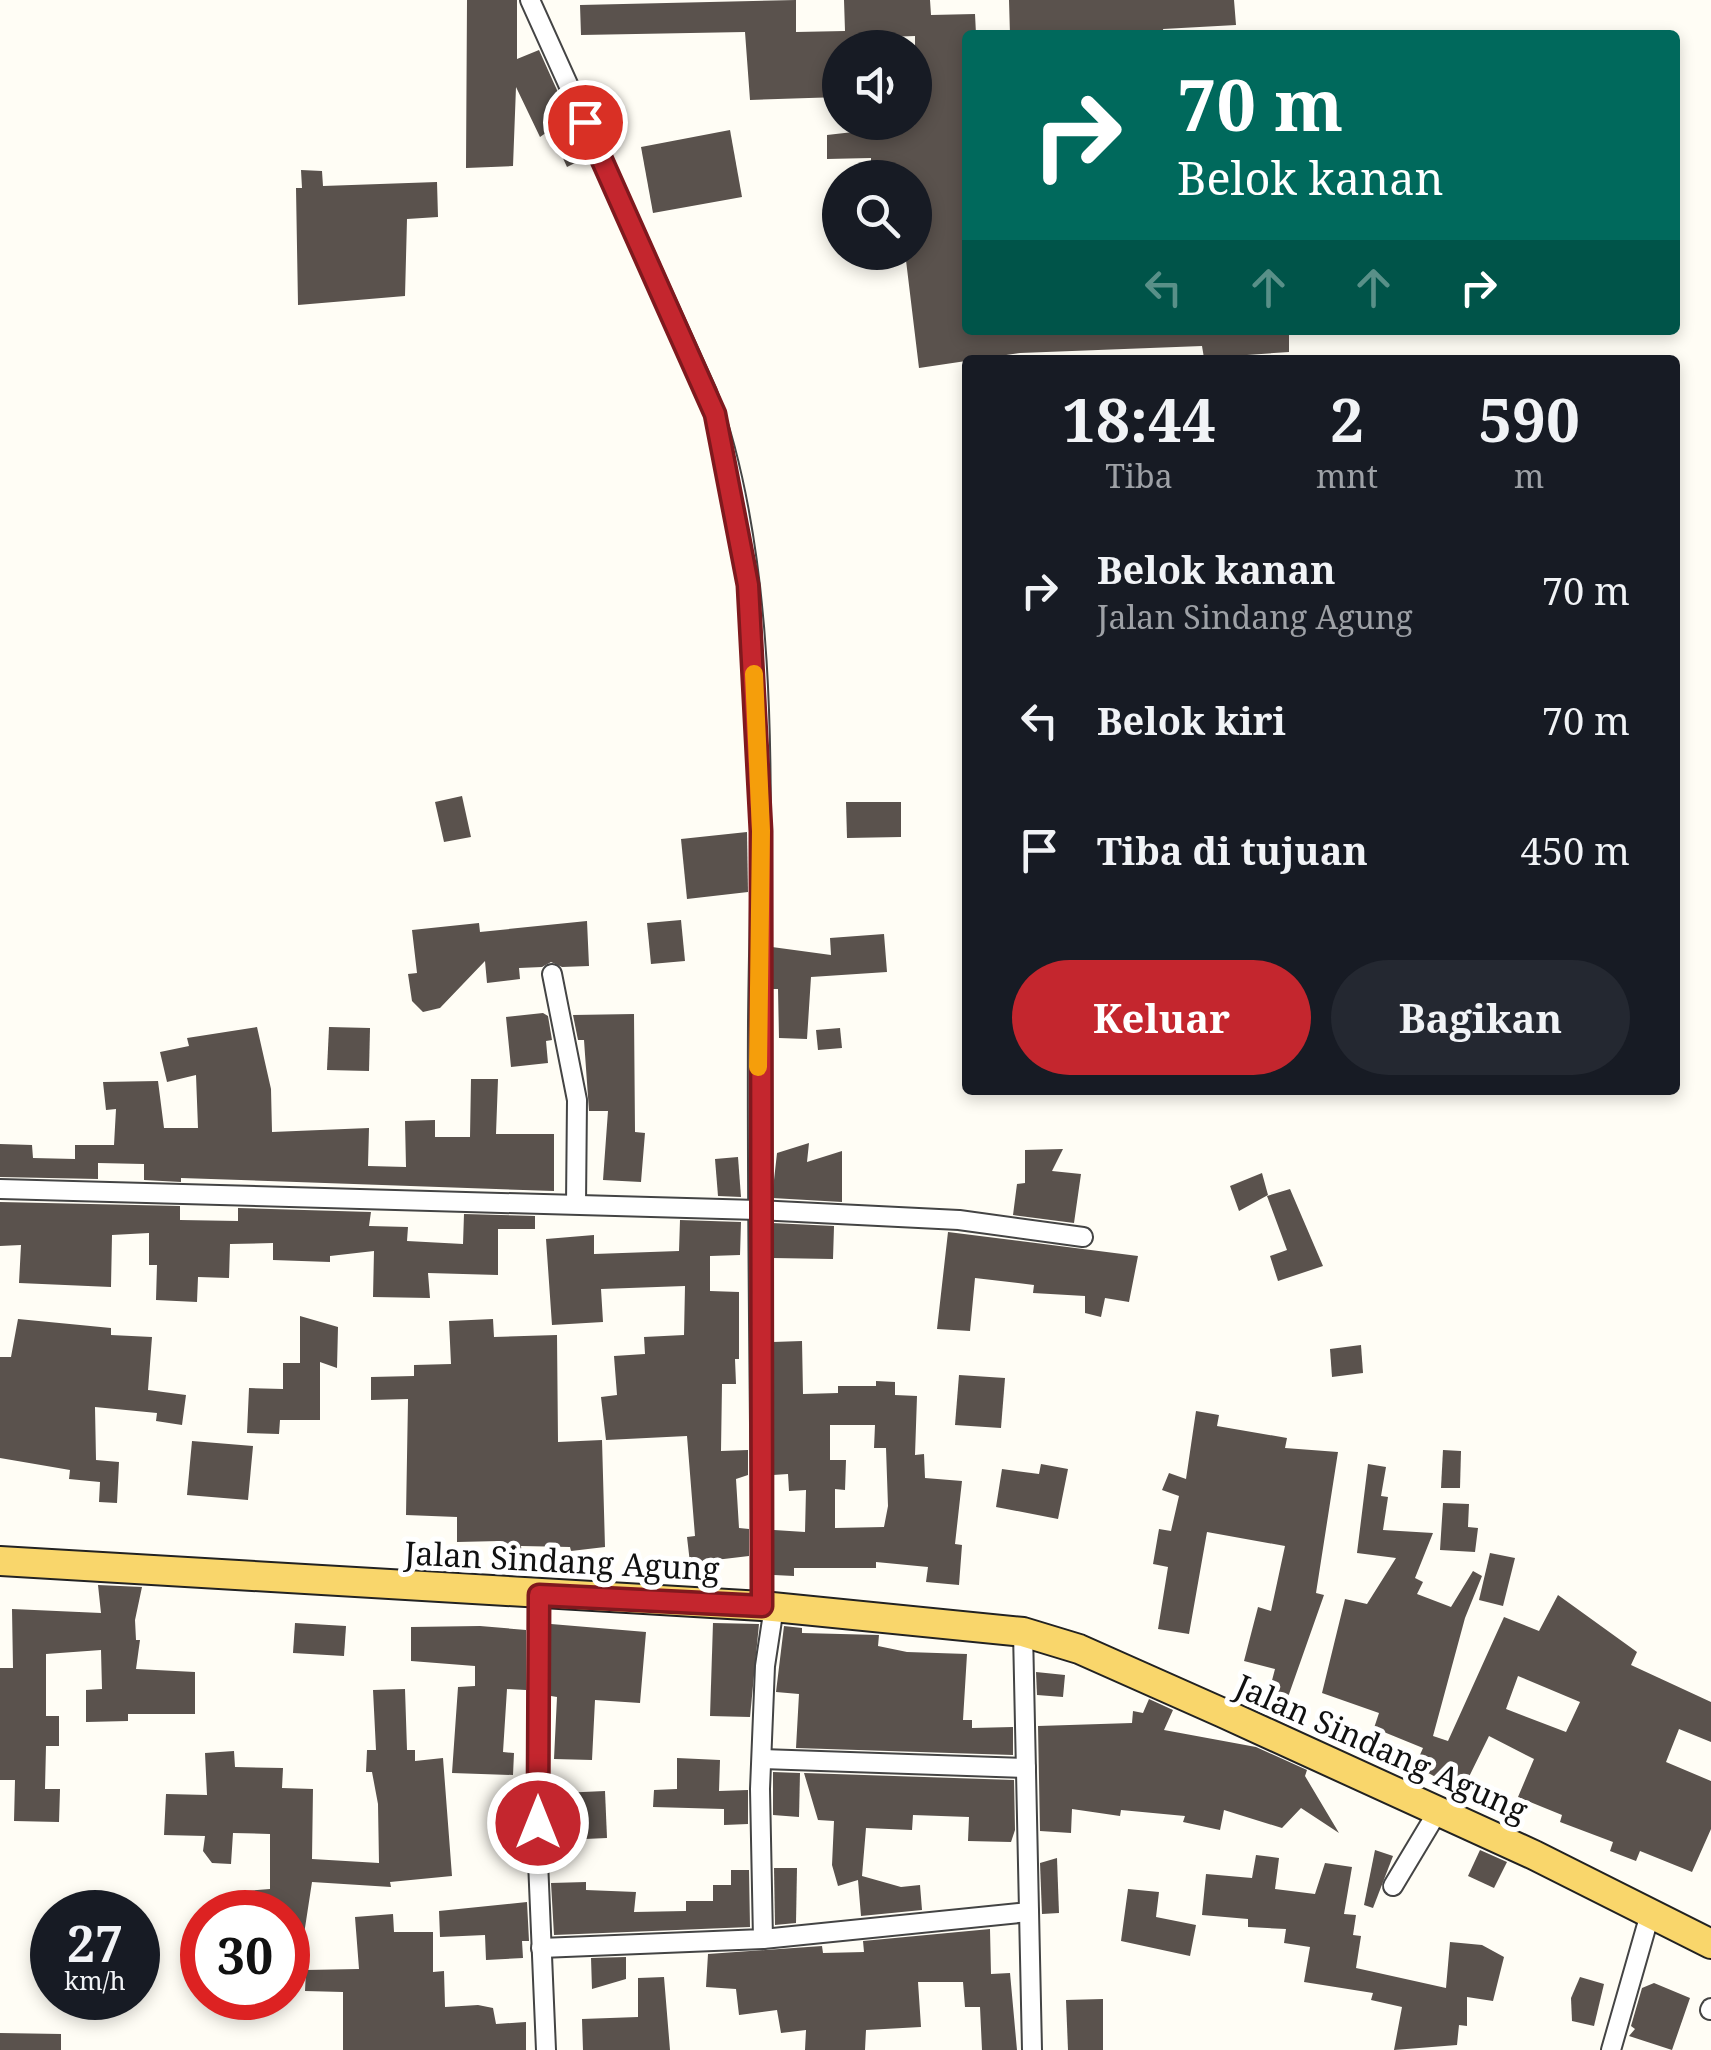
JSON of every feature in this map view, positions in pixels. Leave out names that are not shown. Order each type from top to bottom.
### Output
[{"type":"main road","name":"Jalan Sindang Agung","points":[[0,1561],[768,1607],[1023,1632],[1079,1649],[1438,1811],[1711,1944]]},
{"type":"street","points":[[530,0],[715,414],[730,475],[750,608],[761,831],[758,1210],[768,1607],[762,1759],[762,1939]]},
{"type":"street","points":[[552,974],[577,1100],[576,1204]]},
{"type":"street","points":[[0,1190],[758,1210],[959,1220],[1082,1237]]},
{"type":"street","points":[[539,1595],[541,1948],[546,2050]]},
{"type":"street","points":[[1023,1632],[1032,2050]]},
{"type":"street","points":[[762,1759],[1026,1768]]},
{"type":"street","points":[[1393,1886],[1438,1811]]},
{"type":"street","points":[[541,1948],[762,1939],[1029,1912]]},
{"type":"street","points":[[1611,2050],[1650,1914]]},
{"type":"building","points":[[467,0],[517,0],[517,59],[539,50],[587,157],[567,167],[550,130],[540,137],[516,87],[513,166],[466,168]]},
{"type":"building","points":[[796,0],[796,32],[822,31],[822,98],[750,100],[745,32],[581,35],[580,5]]},
{"type":"building","points":[[844,0],[930,0],[931,15],[975,14],[976,30],[962,30],[962,335],[1289,335],[1289,352],[1204,355],[1202,346],[962,355],[962,362],[919,368],[907,270],[932,270],[932,160],[827,159],[827,140],[932,140],[932,30],[845,30]]},
{"type":"building","points":[[1009,0],[1234,0],[1236,25],[1163,30],[1010,30]]},
{"type":"building","points":[[604,86],[610,102],[593,109],[586,93]]},
{"type":"building","points":[[730,130],[742,197],[653,213],[641,147]]},
{"type":"building","points":[[301,170],[322,171],[323,186],[437,182],[438,217],[407,219],[405,296],[298,305],[296,188],[302,188]]},
{"type":"building","points":[[462,796],[471,837],[444,842],[435,802]]},
{"type":"building","points":[[846,802],[901,802],[901,837],[847,838]]},
{"type":"building","points":[[747,832],[748,892],[687,899],[681,839]]},
{"type":"building","points":[[681,920],[685,961],[651,964],[647,923]]},
{"type":"building","points":[[587,921],[589,966],[562,967],[551,962],[542,967],[519,968],[520,979],[487,983],[485,961],[440,1008],[423,1012],[412,1001],[408,974],[417,973],[412,930],[479,923],[480,932]]},
{"type":"building","points":[[884,934],[887,972],[811,977],[807,1039],[779,1038],[778,989],[771,989],[772,947],[831,955],[830,938]]},
{"type":"building","points":[[543,1013],[548,1016],[552,1040],[546,1041],[548,1063],[511,1067],[506,1017]]},
{"type":"building","points":[[634,1014],[635,1132],[645,1133],[641,1182],[603,1180],[608,1111],[589,1111],[584,1040],[578,1040],[573,1015]]},
{"type":"building","points":[[257,1027],[271,1089],[272,1132],[369,1128],[368,1166],[406,1167],[405,1121],[435,1120],[435,1137],[470,1137],[471,1079],[498,1079],[496,1134],[554,1134],[554,1191],[144,1180],[144,1164],[98,1163],[98,1179],[0,1177],[0,1144],[32,1145],[33,1158],[75,1159],[75,1145],[114,1145],[116,1109],[106,1110],[103,1082],[158,1081],[164,1128],[198,1128],[196,1075],[167,1082],[160,1052],[189,1046],[187,1038]]},
{"type":"building","points":[[329,1027],[370,1028],[369,1071],[327,1070]]},
{"type":"building","points":[[840,1028],[842,1048],[818,1050],[816,1030]]},
{"type":"building","points":[[809,1143],[807,1162],[842,1151],[842,1202],[772,1198],[777,1153]]},
{"type":"building","points":[[1063,1149],[1052,1171],[1081,1174],[1074,1223],[1013,1215],[1017,1184],[1025,1183],[1025,1150]]},
{"type":"building","points":[[738,1157],[741,1197],[718,1196],[715,1159]]},
{"type":"building","points":[[1262,1173],[1268,1195],[1239,1211],[1230,1186]]},
{"type":"building","points":[[1290,1189],[1323,1266],[1278,1281],[1270,1256],[1287,1250],[1267,1196]]},
{"type":"building","points":[[0,1202],[180,1206],[180,1220],[238,1221],[238,1208],[371,1212],[369,1226],[408,1227],[407,1241],[463,1244],[464,1214],[535,1216],[535,1229],[498,1229],[498,1275],[428,1273],[430,1298],[373,1297],[374,1251],[330,1256],[330,1262],[273,1260],[273,1243],[230,1244],[229,1278],[198,1277],[197,1302],[156,1300],[157,1265],[149,1265],[149,1233],[112,1235],[111,1287],[19,1283],[21,1245],[0,1246]]},
{"type":"building","points":[[680,1220],[741,1222],[740,1255],[710,1256],[710,1291],[739,1292],[739,1359],[735,1359],[736,1384],[722,1384],[721,1451],[748,1450],[748,1475],[736,1479],[739,1528],[749,1529],[749,1556],[690,1563],[687,1537],[695,1536],[687,1436],[606,1440],[601,1397],[617,1395],[614,1356],[645,1354],[644,1337],[684,1335],[685,1286],[601,1289],[603,1322],[552,1325],[546,1239],[594,1235],[594,1254],[679,1251]]},
{"type":"building","points":[[772,1223],[834,1226],[833,1259],[772,1258]]},
{"type":"building","points":[[948,1232],[1138,1256],[1129,1302],[1105,1298],[1101,1317],[1085,1313],[1085,1296],[1033,1293],[1034,1285],[975,1278],[970,1331],[937,1329]]},
{"type":"building","points":[[300,1316],[338,1327],[337,1368],[320,1362],[320,1420],[280,1420],[279,1434],[247,1433],[249,1388],[283,1389],[283,1363],[300,1363]]},
{"type":"building","points":[[18,1319],[111,1328],[111,1335],[152,1337],[148,1390],[186,1395],[182,1425],[156,1421],[157,1413],[95,1407],[96,1460],[119,1462],[117,1503],[99,1502],[100,1482],[69,1479],[70,1470],[0,1458],[0,1357],[11,1357]]},
{"type":"building","points":[[493,1319],[494,1337],[557,1335],[558,1442],[602,1440],[605,1547],[571,1551],[570,1547],[521,1546],[522,1555],[494,1555],[500,1541],[457,1542],[457,1517],[406,1515],[408,1399],[371,1400],[371,1377],[414,1376],[414,1365],[451,1364],[449,1321]]},
{"type":"building","points":[[802,1341],[803,1394],[838,1393],[838,1386],[876,1386],[876,1381],[895,1382],[895,1395],[917,1396],[915,1455],[924,1454],[925,1478],[962,1481],[955,1544],[962,1545],[959,1585],[926,1582],[928,1567],[876,1562],[876,1568],[794,1568],[794,1576],[774,1575],[774,1530],[805,1532],[806,1490],[789,1491],[788,1474],[773,1475],[773,1342]],"holes":[[[830,1425],[875,1425],[874,1448],[886,1448],[888,1506],[884,1527],[835,1528],[835,1489],[845,1490],[846,1460],[830,1460]]]},
{"type":"building","points":[[1361,1345],[1363,1373],[1332,1377],[1330,1349]]},
{"type":"building","points":[[959,1375],[1005,1378],[1001,1428],[955,1425]]},
{"type":"building","points":[[1196,1411],[1219,1415],[1217,1426],[1287,1438],[1285,1448],[1338,1452],[1316,1593],[1324,1595],[1288,1697],[1270,1688],[1275,1669],[1244,1661],[1258,1607],[1271,1611],[1285,1546],[1207,1532],[1189,1634],[1158,1629],[1168,1567],[1153,1564],[1159,1529],[1171,1531],[1179,1496],[1162,1490],[1169,1473],[1186,1479]]},
{"type":"building","points":[[192,1441],[253,1446],[248,1500],[187,1495]]},
{"type":"building","points":[[1443,1450],[1461,1451],[1460,1488],[1441,1488]]},
{"type":"building","points":[[1041,1464],[1068,1469],[1058,1519],[996,1507],[1002,1469],[1039,1474]]},
{"type":"building","points":[[1368,1464],[1386,1467],[1381,1496],[1388,1497],[1383,1530],[1433,1533],[1415,1578],[1423,1582],[1417,1594],[1451,1607],[1473,1571],[1482,1576],[1465,1618],[1433,1736],[1448,1741],[1504,1617],[1539,1631],[1558,1595],[1637,1652],[1631,1665],[1711,1702],[1711,1742],[1679,1729],[1666,1762],[1711,1781],[1711,1829],[1692,1872],[1640,1851],[1636,1861],[1610,1851],[1613,1842],[1560,1822],[1562,1815],[1518,1797],[1534,1759],[1489,1736],[1462,1791],[1415,1766],[1423,1748],[1374,1728],[1379,1713],[1322,1693],[1345,1599],[1367,1604],[1396,1558],[1357,1553]],"holes":[[[1518,1676],[1580,1702],[1566,1732],[1506,1709]]]},
{"type":"building","points":[[1443,1503],[1469,1504],[1468,1527],[1478,1528],[1475,1552],[1440,1550]]},
{"type":"building","points":[[1490,1553],[1515,1558],[1503,1606],[1479,1600]]},
{"type":"building","points":[[98,1585],[142,1587],[135,1620],[136,1640],[140,1640],[136,1669],[195,1672],[195,1714],[128,1714],[128,1721],[86,1722],[86,1690],[102,1689],[101,1650],[46,1654],[46,1716],[59,1716],[59,1746],[46,1746],[45,1789],[60,1789],[59,1822],[14,1821],[15,1780],[0,1780],[0,1668],[13,1668],[12,1609],[101,1613]]},
{"type":"building","points":[[295,1623],[346,1626],[344,1656],[293,1653]]},
{"type":"building","points":[[713,1623],[759,1624],[750,1717],[710,1716]]},
{"type":"building","points":[[551,1624],[646,1632],[640,1703],[595,1700],[592,1760],[554,1759],[557,1697],[551,1696]]},
{"type":"building","points":[[784,1626],[802,1628],[802,1633],[879,1635],[878,1646],[907,1652],[967,1654],[963,1720],[972,1720],[972,1728],[1013,1727],[1013,1755],[796,1748],[799,1694],[776,1692]]},
{"type":"building","points":[[411,1627],[526,1630],[526,1690],[507,1689],[503,1752],[514,1753],[513,1775],[452,1773],[458,1687],[475,1686],[475,1666],[411,1661]]},
{"type":"building","points":[[1036,1672],[1065,1675],[1063,1697],[1037,1695]]},
{"type":"building","points":[[405,1689],[407,1750],[415,1750],[415,1761],[443,1758],[452,1876],[390,1882],[391,1887],[312,1882],[310,1895],[310,1890],[258,1890],[270,1889],[270,1834],[233,1833],[231,1864],[212,1863],[203,1851],[205,1836],[164,1835],[166,1794],[207,1795],[205,1753],[234,1751],[235,1767],[283,1768],[282,1788],[313,1789],[312,1859],[379,1863],[378,1804],[372,1772],[366,1772],[367,1750],[376,1750],[373,1690]]},
{"type":"building","points":[[1149,1699],[1173,1710],[1164,1730],[1256,1747],[1307,1770],[1305,1776],[1339,1833],[1301,1808],[1282,1828],[1224,1810],[1220,1830],[1183,1822],[1185,1816],[1121,1810],[1120,1816],[1072,1809],[1071,1833],[1040,1831],[1038,1726],[1132,1723],[1133,1711],[1143,1713]]},
{"type":"building","points":[[677,1758],[720,1760],[719,1791],[748,1790],[748,1824],[724,1825],[724,1809],[653,1807],[654,1790],[677,1789]]},
{"type":"building","points":[[773,1772],[800,1773],[799,1817],[773,1815]]},
{"type":"building","points":[[804,1773],[1014,1780],[1015,1830],[1011,1842],[968,1841],[969,1817],[913,1815],[912,1830],[866,1828],[862,1876],[901,1887],[920,1885],[922,1910],[861,1916],[858,1880],[838,1886],[832,1865],[834,1821],[818,1820]]},
{"type":"building","points":[[605,1791],[607,1838],[563,1840],[561,1793]]},
{"type":"building","points":[[1375,1850],[1393,1856],[1373,1908],[1364,1905]]},
{"type":"building","points":[[1480,1850],[1507,1862],[1494,1888],[1468,1876]]},
{"type":"building","points":[[1256,1855],[1279,1858],[1275,1889],[1315,1894],[1325,1863],[1352,1867],[1344,1914],[1356,1915],[1353,1935],[1361,1936],[1356,1968],[1446,1988],[1450,1942],[1482,1945],[1504,1957],[1493,2001],[1467,1997],[1467,2026],[1459,2025],[1457,2045],[1394,2050],[1402,2007],[1371,2000],[1373,1993],[1304,1982],[1310,1947],[1284,1943],[1286,1929],[1248,1927],[1248,1919],[1202,1915],[1206,1874],[1252,1878]]},
{"type":"building","points":[[1057,1858],[1059,1913],[1042,1914],[1040,1863]]},
{"type":"building","points":[[774,1868],[797,1868],[796,1923],[775,1925]]},
{"type":"building","points":[[731,1870],[749,1870],[750,1927],[554,1935],[551,1883],[586,1882],[586,1890],[636,1892],[634,1912],[686,1911],[686,1901],[713,1901],[713,1885],[731,1885]]},
{"type":"building","points":[[1128,1889],[1159,1892],[1156,1917],[1196,1925],[1190,1956],[1121,1941]]},
{"type":"building","points":[[527,1902],[529,1941],[522,1941],[523,1958],[486,1960],[485,1935],[440,1937],[439,1911]]},
{"type":"building","points":[[393,1914],[394,1932],[433,1932],[433,1972],[444,1971],[445,2007],[478,2005],[493,2008],[496,2024],[526,2022],[526,2050],[343,2050],[343,1992],[310,1991],[310,1970],[359,1969],[355,1917]]},
{"type":"building","points":[[990,1929],[991,1974],[1010,1973],[1017,2050],[982,2050],[980,2007],[965,2007],[963,1982],[918,1982],[921,2027],[866,2030],[865,2050],[805,2050],[806,2030],[781,2033],[777,2010],[739,2015],[736,1989],[706,1987],[708,1954],[822,1946],[823,1953],[864,1952],[863,1941]]},
{"type":"building","points":[[626,1957],[626,1979],[592,1989],[591,1958]]},
{"type":"building","points":[[664,1977],[670,2050],[583,2050],[582,2019],[638,2017],[638,1978]]},
{"type":"building","points":[[1580,1977],[1604,1984],[1594,2026],[1572,2021],[1571,1998]]},
{"type":"building","points":[[1654,1983],[1690,1998],[1672,2050],[1629,2036],[1635,2029],[1631,2026],[1642,1988]]},
{"type":"building","points":[[1103,1999],[1103,2050],[1068,2050],[1066,2000]]},
{"type":"building","points":[[0,2033],[61,2034],[61,2050],[0,2050]]},
{"type":"slow traffic","points":[[754,674],[761,831],[758,1067]]},
{"type":"route","points":[[538,1823],[539,1595],[762,1606],[758,1237],[761,831],[748,585],[725,448],[715,414],[585,122]]}]
